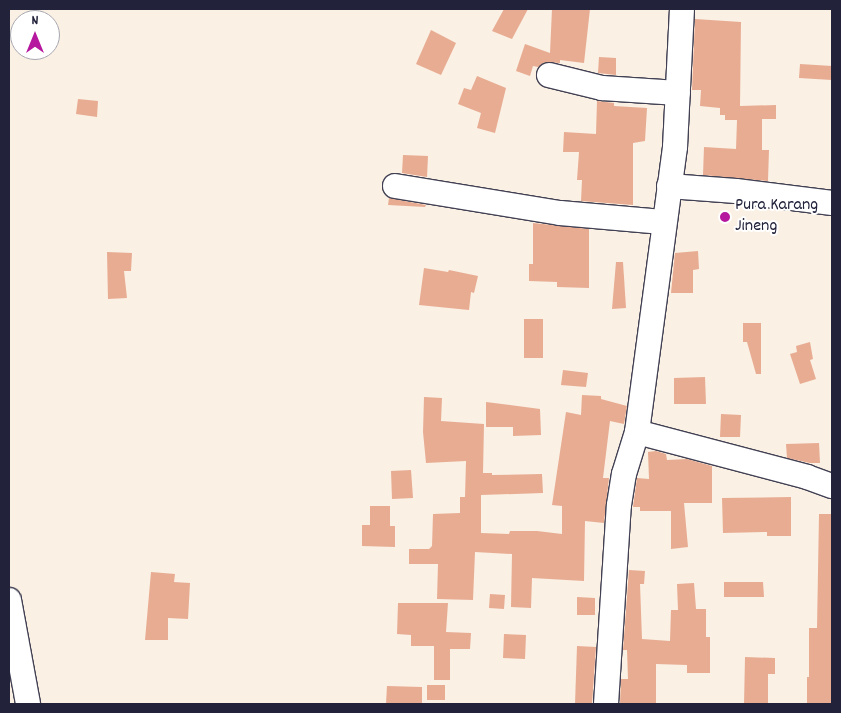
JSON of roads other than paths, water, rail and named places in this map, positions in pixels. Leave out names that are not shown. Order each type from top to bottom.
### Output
[{"type":"street","points":[[606,704],[618,505],[624,474],[637,432],[663,222],[675,147],[682,9]]},
{"type":"street","points":[[549,75],[602,88],[678,93]]},
{"type":"street","points":[[395,186],[560,213],[663,222]]},
{"type":"street","points":[[669,186],[736,191],[832,203]]},
{"type":"street","points":[[637,432],[807,477],[832,486]]},
{"type":"street","points":[[9,600],[28,704]]},
{"type":"place","name":"Pura Karang Jineng","points":[[725,217]]}]
